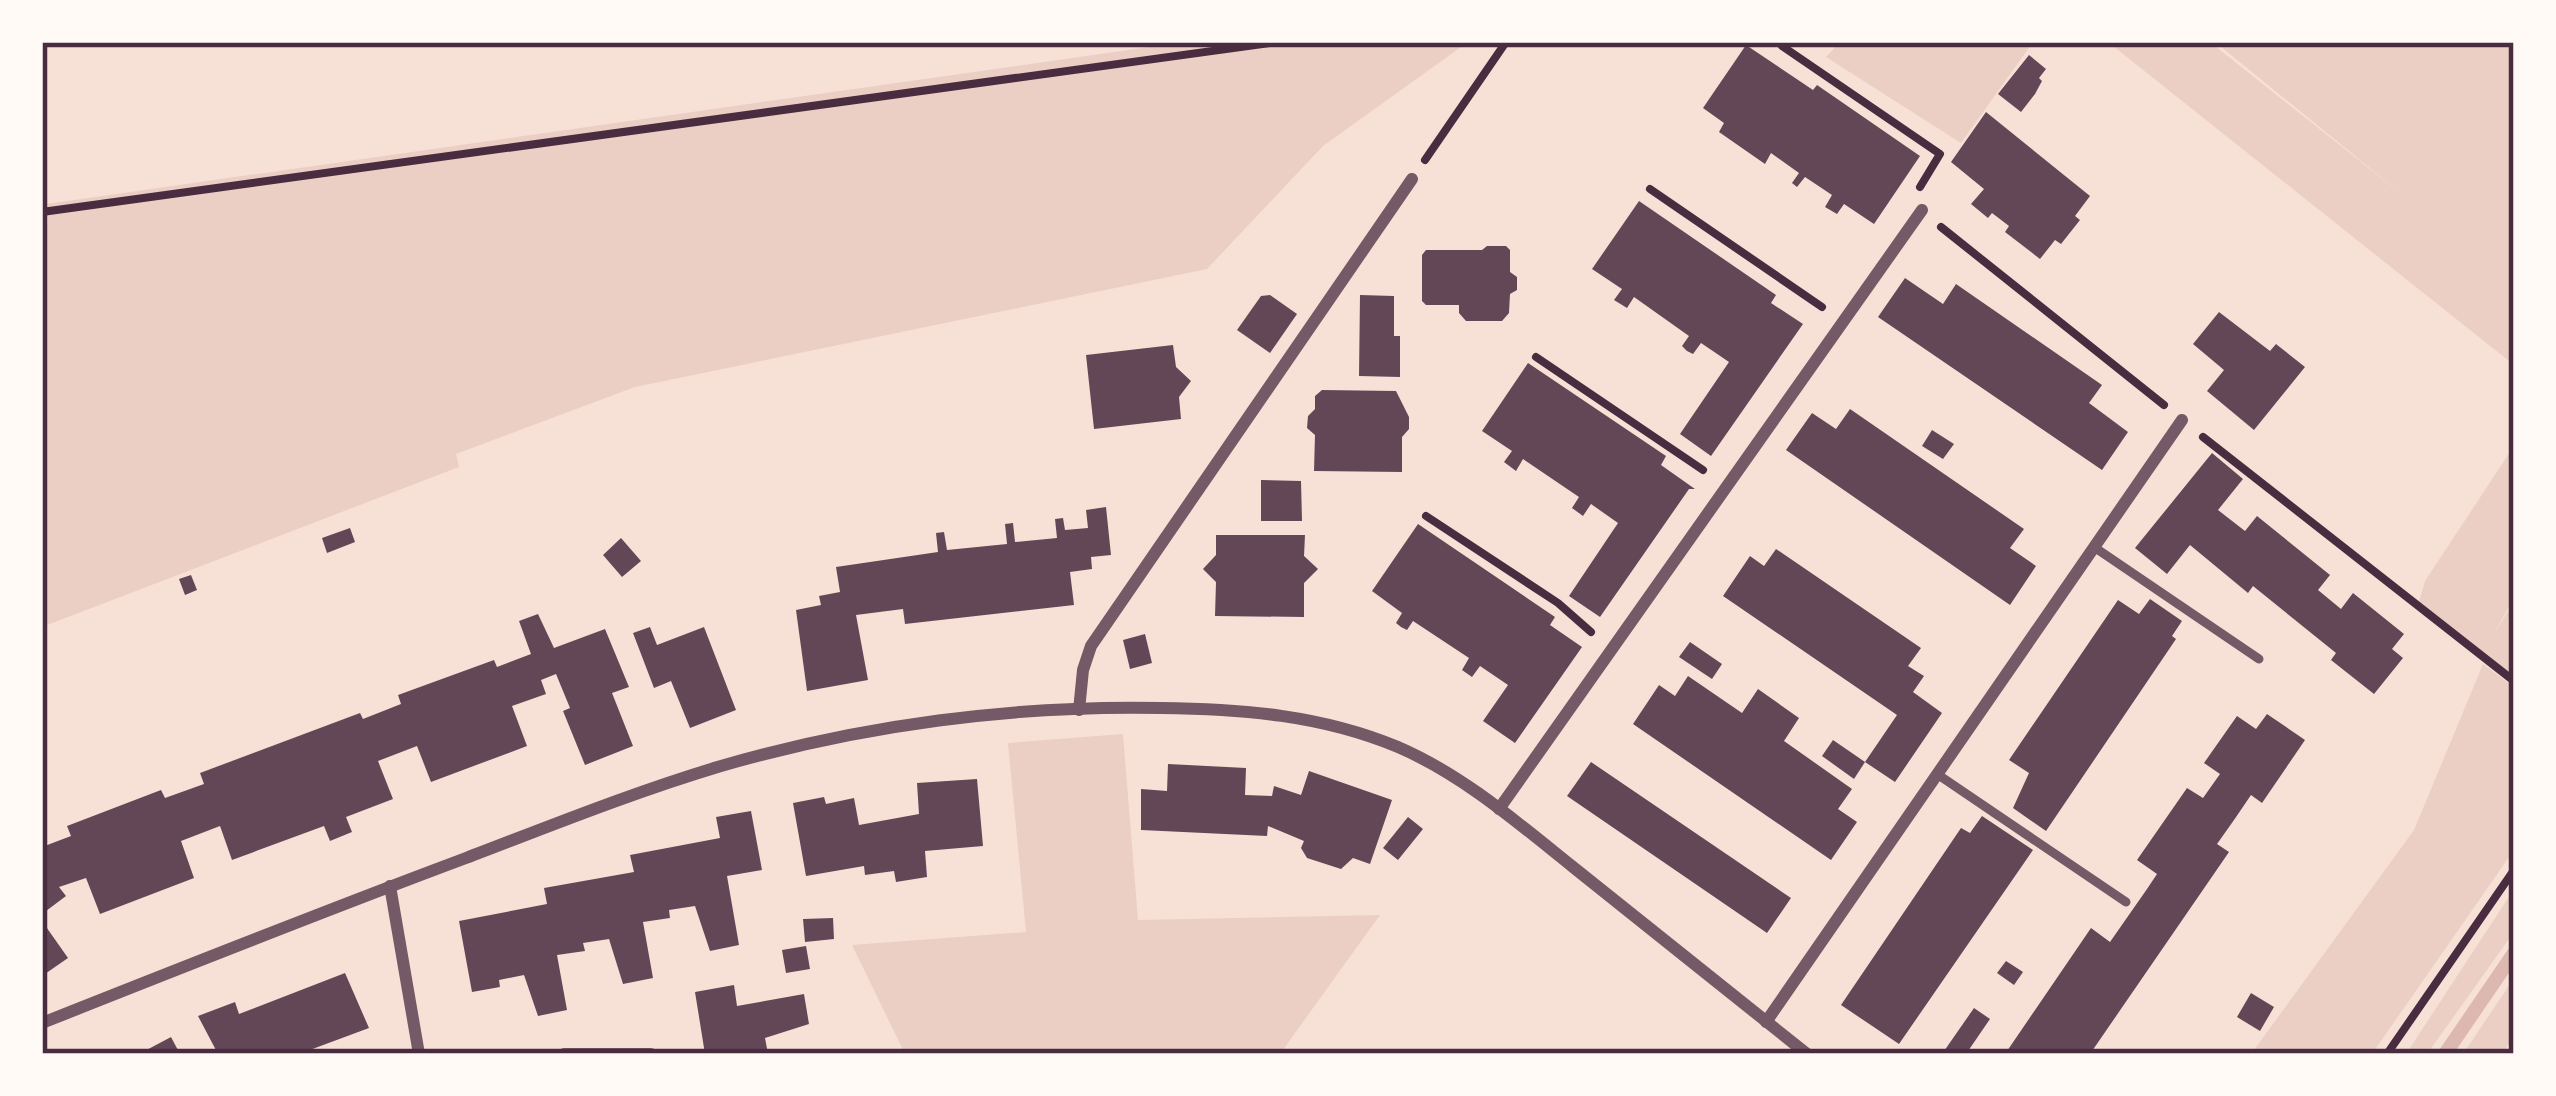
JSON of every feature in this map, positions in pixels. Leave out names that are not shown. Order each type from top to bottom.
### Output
[{"type":"street","points":[[1079,710],[1091,646],[1412,179]]},
{"type":"street","points":[[1499,809],[1922,210]]},
{"type":"street","points":[[1766,1022],[2182,420]]},
{"type":"street","points":[[42,1023],[630,796],[757,756],[896,728],[1079,710],[1232,710],[1329,723],[1438,767],[1499,809],[1807,1054]]},
{"type":"street","points":[[390,886],[419,1054]]},
{"type":"street","points":[[564,1054],[651,1054]]},
{"type":"lane","points":[[2094,548],[2259,659]]},
{"type":"lane","points":[[1937,774],[2126,902]]},
{"type":"path","points":[[42,212],[1277,42]]},
{"type":"path","points":[[1427,157],[1505,42]]},
{"type":"path","points":[[1782,46],[1940,154],[1916,193],[1922,210],[2514,681]]},
{"type":"path","points":[[1650,189],[1844,321]]},
{"type":"path","points":[[1536,357],[1727,486]]},
{"type":"path","points":[[1426,516],[1558,603],[1614,649]]},
{"type":"path","points":[[2387,1054],[2514,870]]},
{"type":"shaded area","points":[[1184,42],[1468,42],[1323,146],[1207,269],[635,387],[456,454],[459,467],[42,627],[42,225],[48,223],[46,204]]},
{"type":"shaded area","points":[[1840,42],[2033,42],[1961,143],[1826,57]]},
{"type":"shaded area","points":[[2108,42],[2210,42],[2404,196],[2215,42],[2514,42],[2514,365]]},
{"type":"shaded area","points":[[2514,446],[2514,598],[2493,635],[2514,602],[2514,676],[2419,602],[2425,581]]},
{"type":"shaded area","points":[[2483,664],[2514,687],[2514,850],[2372,1054],[2251,1054],[2414,830]]},
{"type":"shaded area","points":[[1123,734],[1138,920],[1380,915],[1280,1054],[905,1054],[852,945],[1026,932],[1008,743]]},
{"type":"shaded area","points":[[2514,889],[2514,932],[2427,1054],[2406,1054]]},
{"type":"shaded area","points":[[2514,978],[2514,1036],[2502,1054],[2463,1054]]},
{"type":"building","points":[[1746,45],[1813,90],[1817,85],[1920,156],[1874,224],[1844,204],[1837,214],[1825,207],[1832,195],[1805,177],[1797,187],[1792,183],[1799,173],[1771,153],[1765,164],[1719,132],[1724,123],[1703,108]]},
{"type":"building","points":[[2029,55],[2046,69],[2021,112],[1998,94]]},
{"type":"building","points":[[1986,112],[2090,196],[2075,216],[2080,220],[2061,244],[2055,240],[2040,259],[2005,232],[2009,226],[1971,204],[1984,189],[1951,162]]},
{"type":"building","points":[[1639,201],[1776,295],[1771,303],[1803,324],[1711,456],[1680,434],[1729,362],[1701,343],[1693,354],[1687,351],[1682,346],[1689,336],[1634,297],[1627,308],[1614,300],[1622,289],[1592,269]]},
{"type":"building","points":[[1487,246],[1510,250],[1510,272],[1517,277],[1517,290],[1510,294],[1509,313],[1502,321],[1466,321],[1459,305],[1422,301],[1426,250],[1482,250]]},
{"type":"building","points":[[1905,278],[1943,304],[1956,284],[2102,385],[2089,403],[2128,432],[2102,470],[1878,317]]},
{"type":"building","points":[[1270,295],[1297,314],[1270,353],[1237,330],[1261,296]]},
{"type":"building","points":[[1360,295],[1394,296],[1400,377],[1359,376]]},
{"type":"building","points":[[2219,312],[2270,351],[2276,344],[2305,367],[2254,430],[2207,391],[2224,370],[2193,344]]},
{"type":"building","points":[[1173,345],[1176,367],[1191,381],[1179,397],[1181,419],[1094,429],[1086,355]]},
{"type":"building","points":[[1528,363],[1666,456],[1661,465],[1695,489],[1689,489],[1600,617],[1569,596],[1618,523],[1591,504],[1583,516],[1572,508],[1579,497],[1523,459],[1516,471],[1504,462],[1512,451],[1482,431]]},
{"type":"building","points":[[1322,390],[1396,391],[1409,417],[1409,429],[1402,437],[1402,472],[1314,471],[1315,435],[1307,428],[1308,416]]},
{"type":"building","points":[[1850,409],[2024,529],[2010,548],[2036,566],[2010,605],[1786,450],[1812,413],[1836,429]]},
{"type":"building","points":[[1932,430],[1954,444],[1943,459],[1922,446]]},
{"type":"building","points":[[2212,453],[2243,479],[2218,510],[2245,531],[2257,516],[2330,575],[2318,590],[2341,609],[2353,593],[2404,634],[2392,649],[2403,658],[2374,694],[2331,660],[2336,653],[2253,586],[2248,593],[2190,545],[2167,574],[2135,548]]},
{"type":"building","points":[[1261,480],[1301,481],[1302,521],[1261,521]]},
{"type":"building","points":[[1106,507],[1111,555],[1091,557],[1092,569],[1070,572],[1074,605],[905,624],[903,609],[856,615],[868,680],[807,691],[796,610],[821,605],[819,596],[840,592],[836,567],[938,552],[936,533],[944,532],[947,550],[1007,544],[1005,524],[1013,523],[1015,542],[1057,538],[1055,519],[1063,518],[1065,530],[1088,528],[1086,510]]},
{"type":"building","points":[[1418,524],[1555,617],[1550,625],[1582,647],[1515,743],[1483,721],[1508,685],[1480,666],[1472,677],[1462,670],[1469,658],[1413,621],[1407,630],[1401,627],[1396,623],[1402,613],[1372,591]]},
{"type":"building","points":[[350,528],[355,542],[327,553],[322,538]]},
{"type":"building","points":[[1216,535],[1305,535],[1304,556],[1318,569],[1304,583],[1304,617],[1215,616],[1216,582],[1203,569],[1216,555]]},
{"type":"building","points":[[621,538],[641,561],[622,577],[603,555]]},
{"type":"building","points":[[1776,549],[1921,648],[1908,666],[1924,676],[1913,692],[1942,713],[1895,782],[1865,762],[1897,715],[1723,596],[1750,556],[1764,566]]},
{"type":"building","points":[[191,575],[197,590],[185,595],[179,579]]},
{"type":"building","points":[[2150,599],[2182,621],[2172,636],[2176,639],[2046,831],[2013,808],[2029,773],[2009,760],[2118,600],[2139,614]]},
{"type":"building","points":[[538,614],[554,648],[605,629],[629,687],[612,693],[633,746],[585,765],[563,711],[570,708],[556,674],[541,680],[546,694],[512,706],[527,746],[431,782],[417,746],[378,761],[393,799],[346,817],[352,832],[330,841],[324,826],[232,860],[220,826],[181,841],[194,878],[100,914],[86,878],[59,887],[66,896],[42,914],[42,847],[71,836],[67,826],[161,790],[165,798],[204,784],[200,773],[360,713],[363,719],[401,704],[398,695],[494,660],[497,667],[531,654],[519,621]]},
{"type":"building","points":[[650,627],[657,645],[704,627],[736,710],[690,728],[671,681],[654,688],[633,633]]},
{"type":"building","points":[[1145,634],[1152,663],[1130,669],[1123,640]]},
{"type":"building","points":[[1690,642],[1722,664],[1712,679],[1679,657]]},
{"type":"building","points":[[1688,676],[1742,713],[1758,689],[1799,718],[1784,741],[1852,789],[1838,809],[1857,822],[1831,860],[1633,724],[1659,685],[1675,696]]},
{"type":"building","points":[[2267,714],[2305,740],[2262,803],[2251,795],[2217,844],[2229,852],[2090,1054],[2005,1054],[2091,928],[2110,942],[2147,889],[2157,874],[2137,860],[2187,788],[2203,798],[2220,774],[2204,763],[2237,716],[2256,729]]},
{"type":"building","points":[[1833,740],[1865,762],[1854,779],[1822,756]]},
{"type":"building","points":[[1591,762],[1791,898],[1767,933],[1567,796]]},
{"type":"building","points":[[1168,764],[1246,768],[1245,795],[1272,796],[1274,786],[1301,795],[1309,771],[1392,800],[1370,864],[1353,858],[1341,869],[1307,858],[1301,848],[1304,841],[1268,826],[1267,836],[1141,830],[1141,789],[1167,791]]},
{"type":"building","points":[[977,779],[983,846],[925,851],[927,877],[896,882],[894,871],[865,875],[864,866],[806,876],[793,803],[824,797],[826,804],[854,798],[859,825],[919,814],[917,783]]},
{"type":"building","points":[[751,811],[762,870],[727,876],[739,945],[710,951],[695,906],[669,910],[670,918],[643,922],[653,978],[623,984],[609,939],[583,943],[585,951],[557,955],[567,1010],[538,1016],[524,975],[499,980],[500,987],[472,992],[459,921],[547,904],[544,888],[634,872],[630,855],[720,838],[716,817]]},
{"type":"building","points":[[1982,816],[2033,850],[1899,1044],[1841,1005],[1961,828],[1970,833]]},
{"type":"building","points":[[1408,817],[1423,829],[1398,860],[1383,848]]},
{"type":"building","points":[[833,918],[834,939],[805,942],[803,919]]},
{"type":"building","points":[[42,921],[68,958],[42,976]]},
{"type":"building","points":[[806,946],[810,969],[786,973],[782,950]]},
{"type":"building","points":[[2006,961],[2023,972],[2014,985],[1997,973]]},
{"type":"building","points":[[345,973],[369,1028],[299,1054],[218,1054],[198,1016],[235,1002],[239,1014]]},
{"type":"building","points":[[734,985],[737,1006],[804,994],[809,1024],[765,1038],[768,1054],[705,1054],[695,992]]},
{"type":"building","points":[[2251,993],[2274,1007],[2260,1031],[2237,1017]]},
{"type":"building","points":[[1974,1008],[1990,1019],[1966,1054],[1942,1054]]},
{"type":"building","points":[[171,1037],[180,1054],[139,1054]]},
{"type":"waterway","points":[[2445,1054],[2514,953]]}]
